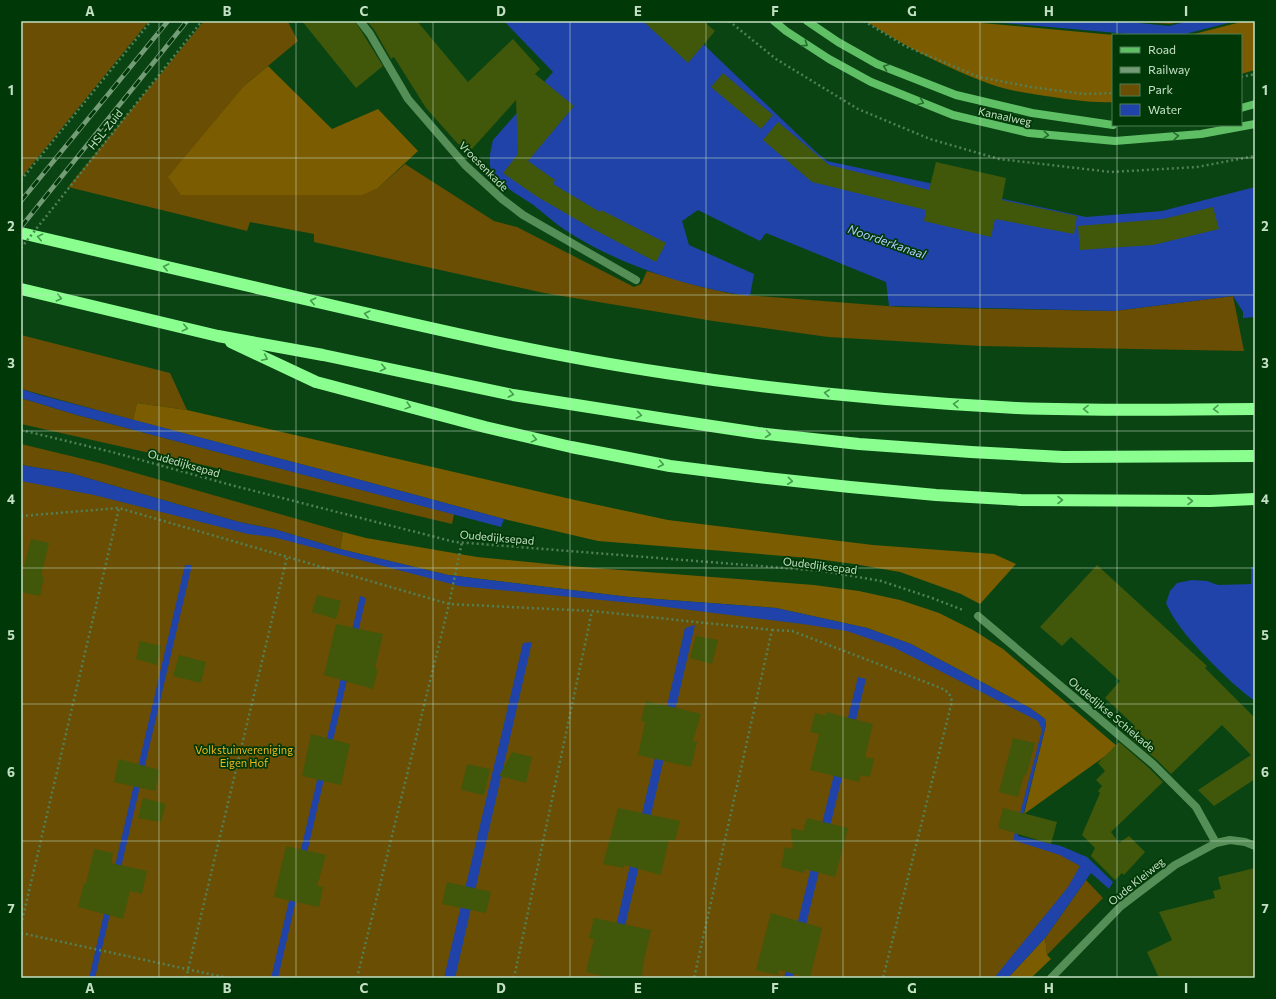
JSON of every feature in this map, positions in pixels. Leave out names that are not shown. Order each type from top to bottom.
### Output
[{"type":"highway","points":[[21,232],[384,318],[526,348],[664,373],[886,400],[1018,408],[1149,410],[1255,409]]},
{"type":"highway","points":[[21,289],[218,336],[323,355],[513,395],[758,432],[859,444],[979,453],[1063,456],[1255,456]]},
{"type":"highway","points":[[218,336],[316,382],[485,428],[670,466],[850,487],[1014,500],[1210,501],[1255,499]]},
{"type":"main road","name":"Kanaalweg","points":[[774,21],[786,31],[829,59],[871,82],[954,115],[1029,133],[1115,141],[1201,134],[1255,124]]},
{"type":"main road","name":"Kanaalweg","points":[[807,21],[838,42],[877,64],[956,95],[1032,113],[1112,125]]},
{"type":"main road","points":[[1242,108],[1255,104]]},
{"type":"street","name":"Vroesenkade","points":[[360,21],[370,34],[408,99],[465,165],[502,200],[523,215],[636,280]]},
{"type":"street","name":"Oudedijkse Schiekade","points":[[978,616],[1154,764],[1196,807],[1216,843]]},
{"type":"street","name":"Oude Kleiweg","points":[[1051,978],[1121,906],[1175,865],[1216,843],[1230,840],[1245,842],[1255,846]]},
{"type":"path","points":[[21,180],[151,21]]},
{"type":"path","name":"HSL-Zuid","points":[[21,248],[202,21]]},
{"type":"path","points":[[864,21],[905,46],[979,77],[1084,94],[1112,93]]},
{"type":"path","points":[[1242,77],[1255,74]]},
{"type":"path","name":"Oudedijksepad","points":[[21,430],[112,452],[231,485],[462,542],[823,571],[880,581],[932,598],[978,616]]},
{"type":"path","points":[[21,516],[119,508],[449,604],[592,611],[792,631],[942,688],[949,693],[952,701],[883,978]]},
{"type":"path","points":[[21,925],[119,508]]},
{"type":"path","points":[[357,978],[449,604],[462,542]]},
{"type":"path","points":[[186,978],[287,557]]},
{"type":"path","points":[[514,978],[592,611]]},
{"type":"path","points":[[694,978],[772,630]]},
{"type":"path","points":[[21,932],[228,978]]},
{"type":"green space","points":[[21,21],[149,21],[21,178]]},
{"type":"green space","points":[[204,21],[289,21],[288,22],[298,41],[245,85],[378,188],[405,164],[494,221],[517,227],[634,287],[641,284],[647,271],[702,287],[733,294],[900,307],[1114,311],[1233,296],[1244,351],[981,346],[828,337],[713,321],[544,293],[314,242],[314,234],[250,222],[247,231],[68,187]]},
{"type":"green space","points":[[1130,21],[1182,21],[1170,24]]},
{"type":"green space","points":[[21,335],[170,373],[187,410],[137,403],[133,420],[21,389]]},
{"type":"green space","points":[[21,398],[77,415],[454,514],[452,524],[212,467],[21,424]]},
{"type":"green space","points":[[21,444],[104,464],[343,532],[340,549],[274,529],[239,522],[70,473],[21,465]]},
{"type":"green space","name":"Volkstuinvereniging Eigen Hof","points":[[21,472],[453,579],[863,631],[1043,722],[1016,838],[1081,859],[1084,874],[996,978],[21,978]]},
{"type":"green space","points":[[1086,880],[1103,898],[1047,955],[1045,938]]},
{"type":"shaded area","points":[[866,21],[978,21],[982,23],[1112,35],[1112,102],[1090,102],[1005,89],[958,71],[895,39]]},
{"type":"shaded area","points":[[1245,21],[1255,21],[1255,70],[1242,74],[1242,34],[1194,34]]},
{"type":"shaded area","points":[[268,66],[332,129],[378,109],[418,151],[378,188],[362,195],[181,195],[168,177],[245,85]]},
{"type":"shaded area","points":[[137,403],[187,410],[575,500],[668,520],[873,545],[994,554],[1016,564],[980,604],[961,594],[900,572],[854,564],[809,558],[598,541],[504,519],[133,420]]},
{"type":"shaded area","points":[[343,532],[366,538],[477,557],[569,566],[814,585],[859,591],[900,600],[939,613],[973,630],[1003,649],[1118,747],[1024,814],[1046,725],[1045,719],[1030,708],[911,644],[867,628],[776,608],[629,597],[448,575],[340,549]]},
{"type":"shaded area","points":[[1045,938],[1047,955],[1051,959],[1031,978],[1008,978]]},
{"type":"water","name":"Noorderkanaal","points":[[504,21],[679,21],[827,161],[1086,217],[1162,211],[1255,187],[1255,317],[1243,318],[1243,312],[1233,296],[1114,311],[889,306],[886,282],[766,233],[760,241],[698,210],[682,221],[689,245],[754,274],[750,296],[701,287],[675,280],[625,262],[601,251],[558,225],[532,204],[504,185],[491,169],[490,159],[493,140],[553,72]]},
{"type":"water","points":[[982,21],[1119,21],[1169,26],[1189,21],[1236,21],[1185,34],[1129,34]]},
{"type":"water","points":[[21,389],[504,519],[501,527],[77,415],[21,398]]},
{"type":"water","points":[[21,465],[70,473],[239,522],[274,529],[340,549],[448,575],[629,597],[776,608],[867,628],[911,644],[1030,708],[1045,719],[1046,725],[1018,836],[1061,846],[1087,857],[1113,882],[1109,889],[1091,873],[1045,938],[1008,978],[994,978],[1068,887],[1080,866],[1060,855],[1013,840],[1042,730],[1038,721],[893,647],[847,631],[803,624],[642,604],[459,586],[273,537],[248,534],[94,495],[21,481]]},
{"type":"water","points":[[185,565],[192,565],[95,978],[89,978]]},
{"type":"water","points":[[1251,567],[1255,567],[1255,701],[1232,683],[1198,648],[1180,627],[1166,603],[1170,591],[1177,583],[1192,580],[1207,581],[1218,585],[1251,584]]},
{"type":"water","points":[[360,596],[366,598],[278,978],[271,978]]},
{"type":"water","points":[[695,625],[613,978],[604,978],[685,628]]},
{"type":"water","points":[[532,642],[455,978],[444,978],[523,643]]},
{"type":"water","points":[[858,677],[866,679],[793,978],[784,978]]},
{"type":"building","points":[[302,21],[355,21],[383,66],[356,88]]},
{"type":"building","points":[[367,21],[417,21],[468,82],[513,39],[540,69],[535,74],[574,106],[528,161],[555,180],[553,184],[600,212],[601,210],[666,243],[656,262],[591,228],[536,196],[503,173],[518,154],[516,100],[472,149],[458,144],[426,108],[394,57],[391,59],[375,31]]},
{"type":"building","points":[[643,21],[703,21],[715,31],[688,63]]},
{"type":"building","points":[[723,73],[773,115],[761,129],[711,87]]},
{"type":"building","points":[[778,122],[829,165],[929,190],[936,162],[1006,178],[1002,200],[1077,216],[1074,234],[995,219],[991,237],[924,221],[926,210],[812,182],[763,140]]},
{"type":"building","points":[[1213,207],[1219,229],[1153,245],[1080,250],[1078,226],[1163,219]]},
{"type":"building","points":[[31,539],[49,543],[41,576],[44,577],[40,596],[21,592],[21,580]]},
{"type":"building","points":[[1097,565],[1207,666],[1205,668],[1255,718],[1255,779],[1214,806],[1198,790],[1251,755],[1222,725],[1171,774],[1127,735],[1135,726],[1105,698],[1120,681],[1071,637],[1062,646],[1040,627]]},
{"type":"building","points":[[317,595],[341,601],[336,619],[312,612]]},
{"type":"building","points":[[336,624],[383,634],[375,669],[378,669],[373,689],[324,675]]},
{"type":"building","points":[[696,636],[718,640],[712,664],[690,658]]},
{"type":"building","points":[[140,641],[161,646],[157,665],[136,659]]},
{"type":"building","points":[[179,655],[206,662],[201,683],[173,676]]},
{"type":"building","points":[[646,701],[701,714],[693,741],[697,742],[691,767],[638,755],[645,722],[641,721]]},
{"type":"building","points":[[826,712],[873,724],[865,757],[874,759],[870,777],[861,775],[859,782],[810,770],[819,734],[810,732],[815,713],[826,716]]},
{"type":"building","points":[[311,734],[350,744],[341,785],[302,776]]},
{"type":"building","points":[[1013,738],[1035,743],[1026,776],[1024,775],[1018,797],[999,792]]},
{"type":"building","points":[[1119,742],[1163,782],[1111,832],[1119,843],[1129,836],[1145,852],[1124,875],[1122,873],[1115,880],[1091,856],[1095,848],[1082,835],[1100,793],[1098,791],[1102,786],[1096,780],[1105,771],[1098,763]]},
{"type":"building","points":[[512,752],[532,757],[526,783],[499,776]]},
{"type":"building","points":[[119,759],[160,770],[155,791],[114,782]]},
{"type":"building","points":[[467,764],[490,769],[484,795],[461,790]]},
{"type":"building","points":[[143,798],[166,804],[161,822],[138,818]]},
{"type":"building","points":[[618,808],[680,821],[675,841],[669,839],[661,875],[624,865],[624,868],[603,864]]},
{"type":"building","points":[[1003,808],[1057,822],[1051,844],[998,828]]},
{"type":"building","points":[[807,818],[848,828],[835,877],[805,869],[804,873],[781,867],[785,847],[793,849],[791,828],[803,831]]},
{"type":"building","points":[[286,846],[326,855],[317,886],[323,887],[319,907],[274,897]]},
{"type":"building","points":[[94,849],[113,853],[111,863],[147,871],[142,894],[130,891],[123,919],[78,907],[84,883],[86,884]]},
{"type":"building","points":[[1255,868],[1255,978],[1159,978],[1147,952],[1172,940],[1159,912],[1215,898],[1213,891],[1221,889],[1218,877]]},
{"type":"building","points":[[447,882],[491,892],[486,913],[442,904]]},
{"type":"building","points":[[771,913],[822,928],[810,978],[779,970],[777,975],[756,970]]},
{"type":"building","points":[[594,918],[651,930],[643,964],[642,978],[611,978],[586,972],[594,939],[589,938]]},
{"type":"railway","points":[[21,201],[168,21]]},
{"type":"railway","points":[[21,227],[187,21]]}]
